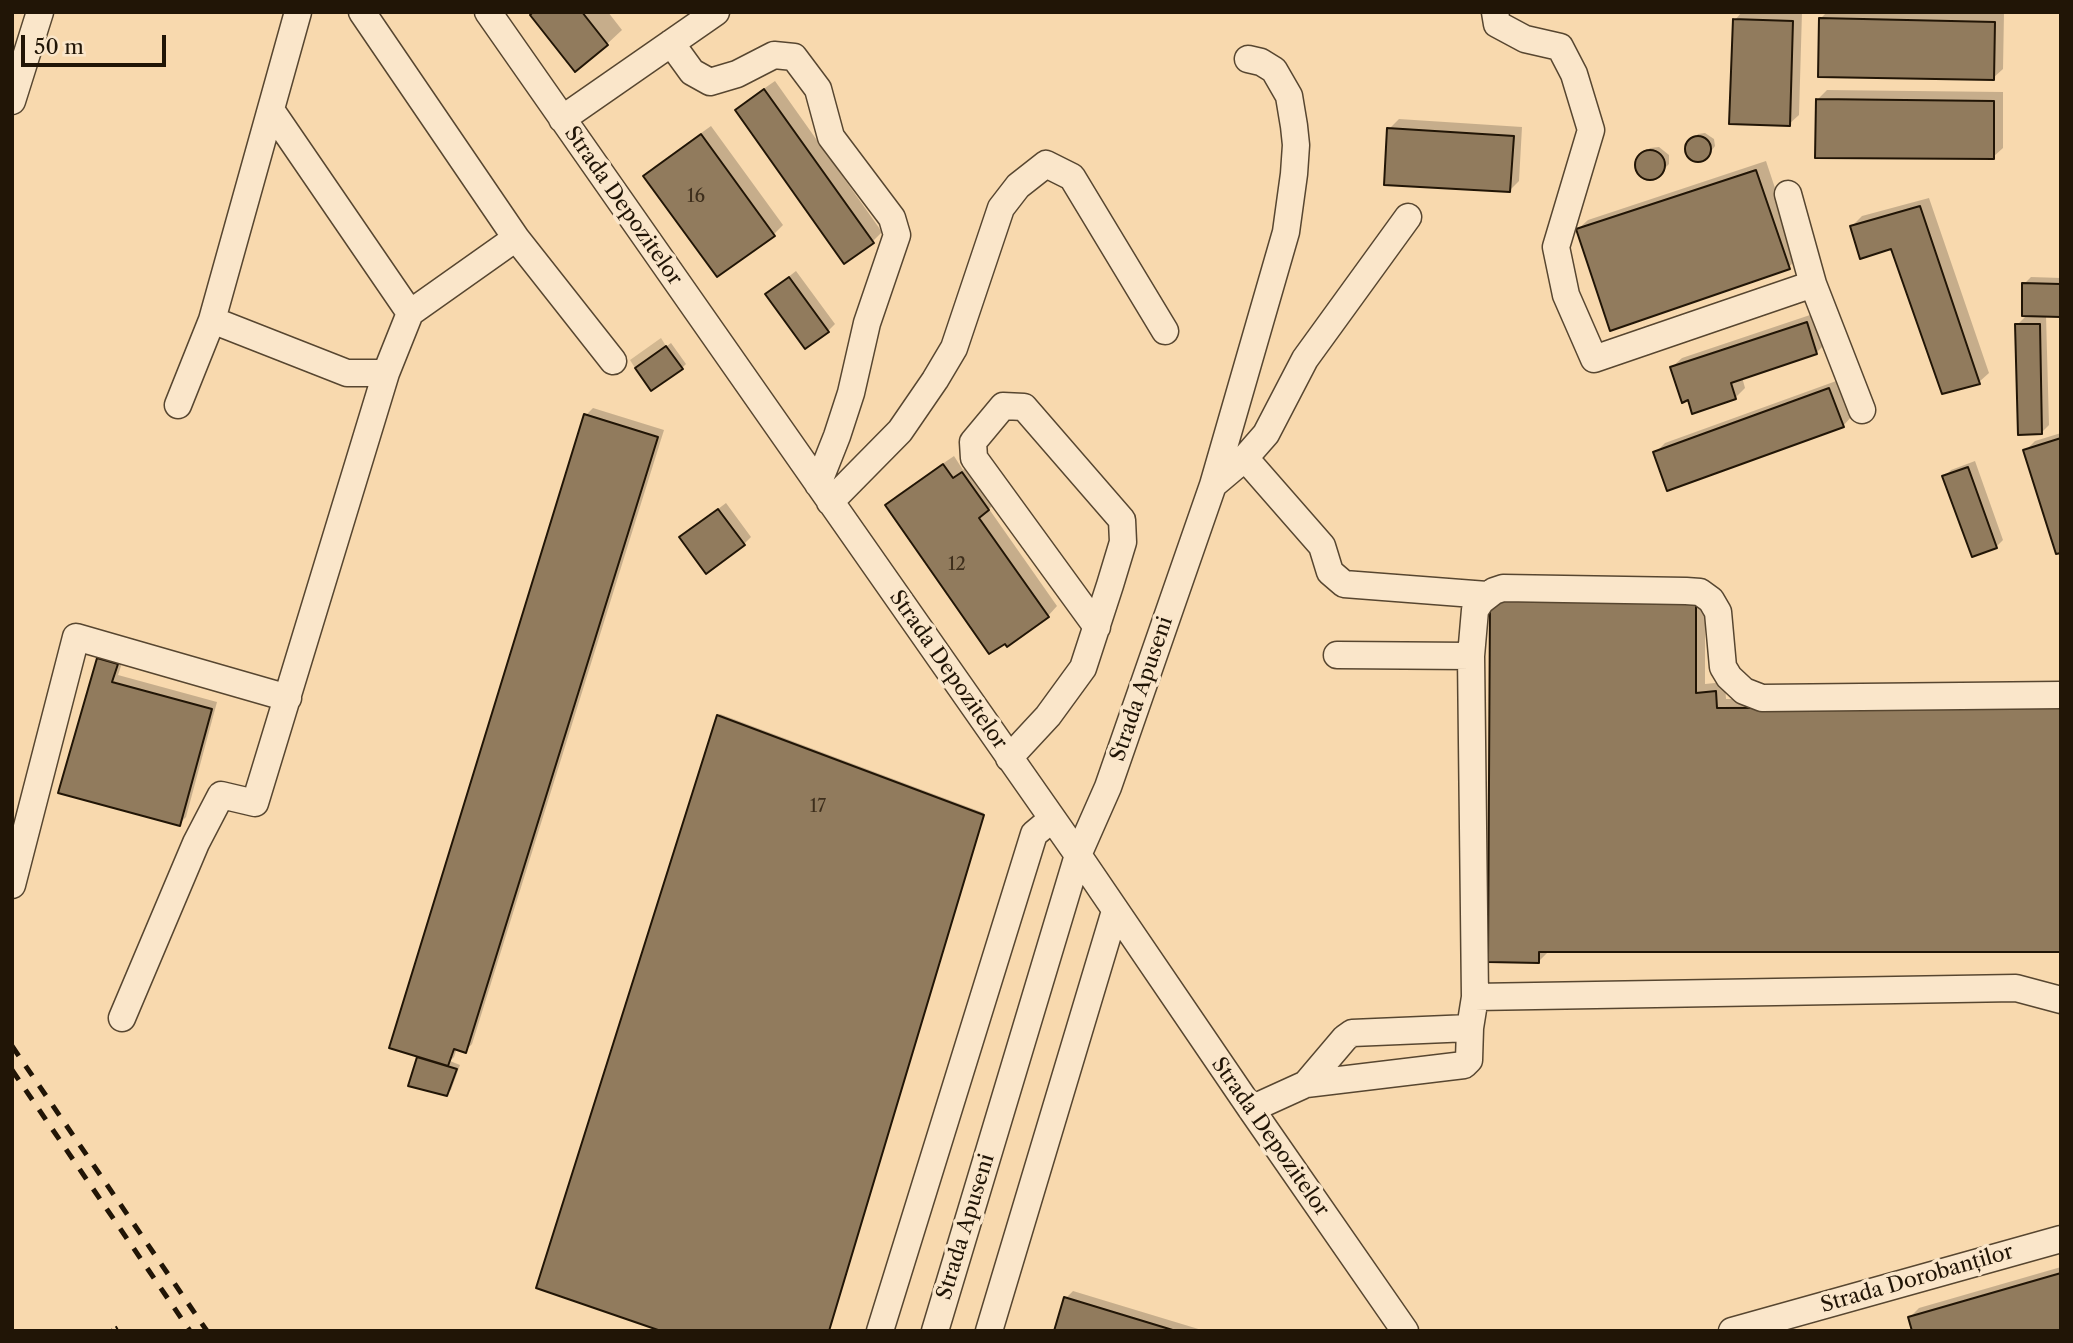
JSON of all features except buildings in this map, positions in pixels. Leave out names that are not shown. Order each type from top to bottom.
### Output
[{"type":"street","points":[[12,101],[40,12]]},
{"type":"street","points":[[178,405],[212,320],[298,12]]},
{"type":"street","points":[[362,12],[516,238],[613,361]]},
{"type":"street","name":"Strada Depozitelor","points":[[488,12],[1052,819],[1405,1331]]},
{"type":"street","points":[[562,119],[716,12]]},
{"type":"street","points":[[1495,12],[1497,24],[1525,38],[1560,47],[1574,74],[1591,130],[1556,247],[1566,295],[1594,359],[1813,284]]},
{"type":"street","points":[[671,44],[692,72],[710,82],[737,74],[774,55],[794,57],[818,89],[831,136],[892,218],[897,235],[867,323],[824,493]]},
{"type":"street","name":"Strada Apuseni","points":[[935,1331],[1077,855],[1108,787],[1213,485],[1286,232],[1294,174],[1294,126],[1289,96],[1274,70],[1261,62],[1248,59]]},
{"type":"street","points":[[271,110],[410,313]]},
{"type":"street","points":[[824,493],[900,431],[935,380],[954,348],[1001,208],[1018,186],[1046,164],[1072,177],[1164,331]]},
{"type":"street","points":[[1788,194],[1813,284],[1862,410]]},
{"type":"street","points":[[1213,485],[1245,458],[1266,434],[1305,359],[1408,217]]},
{"type":"street","points":[[122,1018],[197,843],[221,795],[255,803],[386,373],[410,313],[516,238]]},
{"type":"street","points":[[212,320],[347,373],[386,373]]},
{"type":"street","points":[[1009,758],[1048,716],[1083,668],[1097,627],[1123,542],[1122,520],[1024,407],[1003,406],[972,442],[974,458],[1097,627]]},
{"type":"street","points":[[1245,458],[1322,546],[1330,572],[1345,584],[1487,595]]},
{"type":"street","points":[[1251,1109],[1306,1084],[1464,1065],[1469,1060],[1475,997],[1471,656],[1475,610],[1487,595],[1503,588],[1686,590],[1700,593],[1711,600],[1718,611],[1723,667],[1744,691],[1762,698],[2061,695]]},
{"type":"street","points":[[12,885],[76,637],[288,698]]},
{"type":"street","points":[[1338,654],[1471,656]]},
{"type":"street","points":[[880,1331],[1034,834],[1052,819]]},
{"type":"street","points":[[989,1331],[1115,911]]},
{"type":"street","points":[[1475,997],[2016,988],[2061,1000]]},
{"type":"street","points":[[1306,1084],[1352,1032],[1470,1028]]},
{"type":"street","name":"Strada Dorobanților","points":[[1732,1331],[2061,1239]]},
{"type":"path","points":[[111,1331],[118,1326]]},
{"type":"shaded area","points":[[661,338],[666,346],[635,368],[630,360]]},
{"type":"railway","points":[[12,1046],[207,1331]]},
{"type":"railway","points":[[12,1070],[190,1331]]}]
